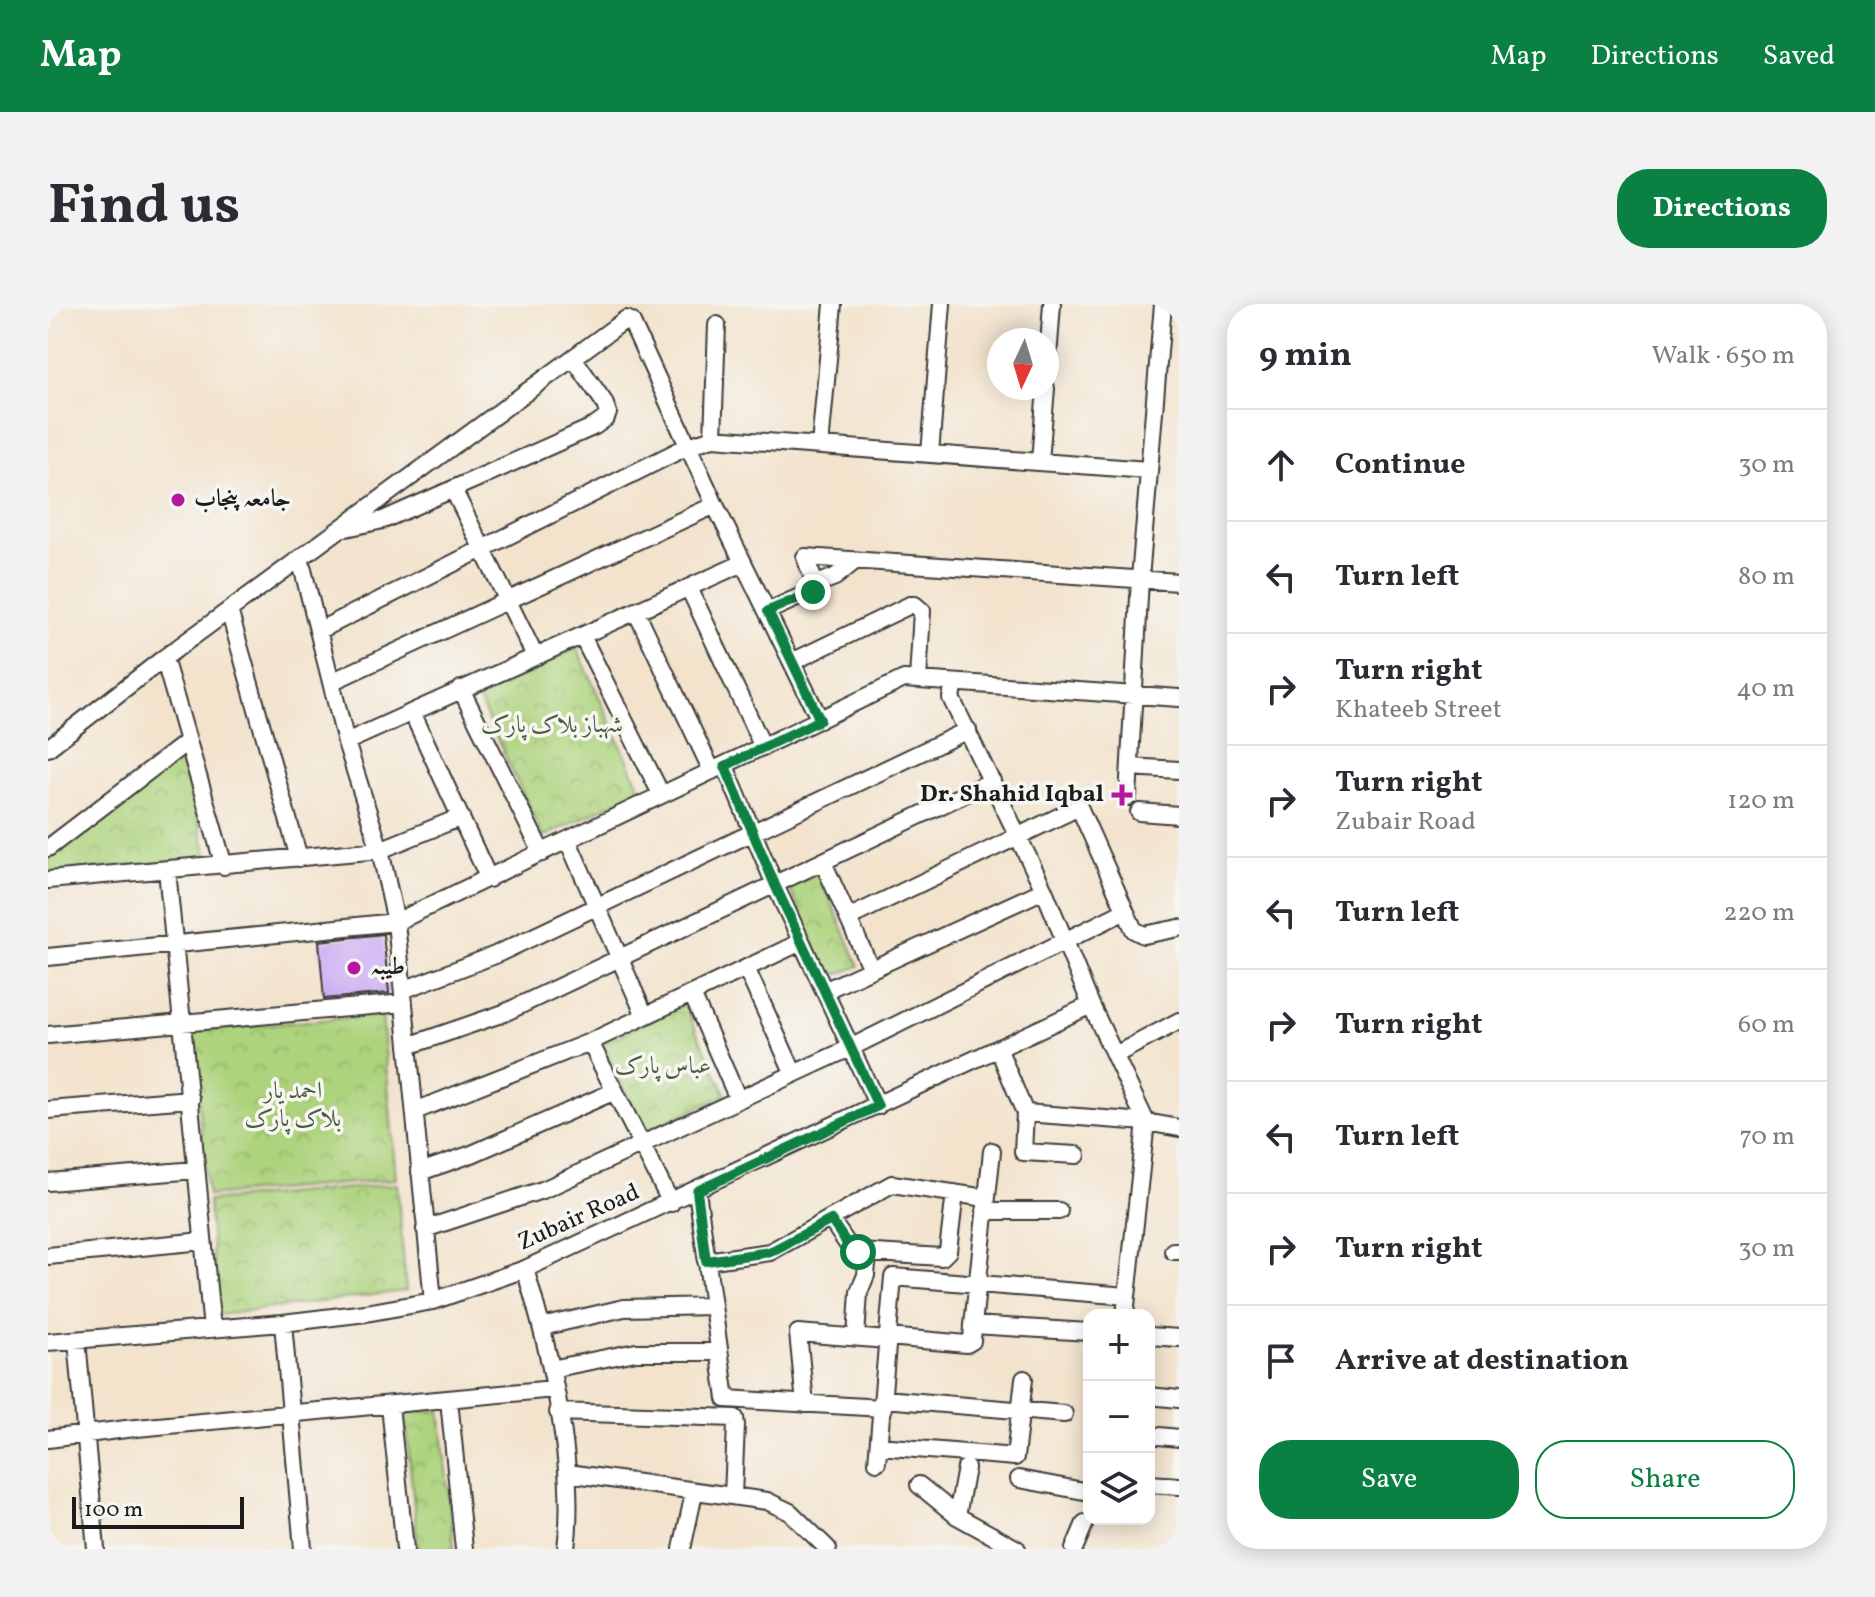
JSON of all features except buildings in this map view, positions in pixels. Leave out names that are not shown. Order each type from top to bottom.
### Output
[{"type":"street","points":[[820,446],[833,304]]},
{"type":"street","points":[[930,454],[942,304]]},
{"type":"street","points":[[1050,328],[1052,304]]},
{"type":"street","points":[[1128,797],[1140,579],[1163,304]]},
{"type":"street","points":[[48,748],[164,658],[626,319],[631,321],[715,505],[820,720]]},
{"type":"street","points":[[713,438],[717,325]]},
{"type":"street","points":[[338,530],[383,520],[595,426],[608,413],[604,402],[574,359]]},
{"type":"street","points":[[1040,461],[1045,400]]},
{"type":"street","points":[[318,631],[688,446],[713,438],[1148,470]]},
{"type":"street","points":[[453,489],[535,656]]},
{"type":"street","points":[[331,682],[715,505]]},
{"type":"street","points":[[817,584],[805,557],[1179,582]]},
{"type":"street","points":[[300,558],[346,742],[380,850],[396,922],[433,1301]]},
{"type":"street","points":[[768,611],[813,592],[817,584],[835,577],[855,561]]},
{"type":"street","points":[[346,742],[743,563]]},
{"type":"street","points":[[689,588],[763,747]]},
{"type":"street","points":[[792,662],[915,605],[922,611],[918,680]]},
{"type":"street","points":[[229,610],[299,858]]},
{"type":"street","points":[[636,611],[752,831],[878,1106]]},
{"type":"street","points":[[582,636],[661,794]]},
{"type":"street","points":[[164,658],[224,866]]},
{"type":"street","points":[[48,957],[396,922],[904,679],[1179,698]]},
{"type":"street","points":[[954,683],[951,698],[1044,890],[1091,1005],[1146,1122],[1126,1309]]},
{"type":"street","points":[[461,689],[542,853]]},
{"type":"street","points":[[412,712],[489,879]]},
{"type":"street","points":[[48,1035],[404,996],[968,730]]},
{"type":"street","points":[[48,848],[188,741]]},
{"type":"street","points":[[1130,767],[1179,770]]},
{"type":"street","points":[[408,1046],[504,1013],[992,781]]},
{"type":"street","points":[[848,918],[1079,807],[1138,934],[1179,928]]},
{"type":"street","points":[[1139,812],[1179,815]]},
{"type":"street","points":[[48,880],[380,850],[461,817]]},
{"type":"street","points":[[568,841],[645,1016]]},
{"type":"street","points":[[823,862],[871,969]]},
{"type":"street","points":[[167,870],[212,1329]]},
{"type":"street","points":[[824,991],[1044,890]]},
{"type":"street","points":[[425,1229],[545,1189],[850,1048],[1125,911]]},
{"type":"street","points":[[415,1111],[590,1042],[801,942]]},
{"type":"street","points":[[746,968],[794,1074]]},
{"type":"street","points":[[692,994],[738,1099]]},
{"type":"street","name":"Zubair Road","points":[[48,1342],[283,1323],[433,1301],[525,1269],[1091,1005]]},
{"type":"street","points":[[1115,1055],[1179,1021]]},
{"type":"street","points":[[590,1042],[671,1203]]},
{"type":"street","points":[[999,1050],[1025,1113],[1023,1152],[1077,1155]]},
{"type":"street","points":[[420,1172],[472,1154],[615,1091]]},
{"type":"street","points":[[48,1110],[191,1099]]},
{"type":"street","points":[[1025,1113],[1146,1122],[1179,1128]]},
{"type":"street","points":[[805,1404],[798,1333],[967,1344],[972,1341],[992,1151]]},
{"type":"street","points":[[48,1182],[196,1170]]},
{"type":"street","points":[[706,1261],[770,1252],[892,1184],[955,1193],[986,1205],[1059,1211]]},
{"type":"street","points":[[697,1191],[726,1408],[735,1418],[736,1425],[733,1496]]},
{"type":"street","points":[[831,1220],[852,1250],[942,1257],[946,1255],[955,1193]]},
{"type":"street","points":[[48,1256],[203,1241]]},
{"type":"street","points":[[856,1337],[859,1292],[866,1275],[868,1253]]},
{"type":"street","points":[[525,1269],[551,1369],[568,1473],[566,1549]]},
{"type":"street","points":[[1024,1379],[1016,1454],[1011,1458],[878,1454],[893,1277],[1127,1296]]},
{"type":"street","points":[[542,1327],[624,1308],[713,1306]]},
{"type":"street","points":[[283,1323],[303,1549]]},
{"type":"street","points":[[973,1325],[1083,1332]]},
{"type":"street","points":[[1155,1336],[1179,1338]]},
{"type":"street","points":[[77,1340],[96,1549]]},
{"type":"street","points":[[551,1369],[636,1352],[719,1352]]},
{"type":"street","points":[[48,1439],[554,1389]]},
{"type":"street","points":[[1155,1397],[1179,1399]]},
{"type":"street","points":[[449,1400],[464,1549]]},
{"type":"street","points":[[558,1412],[884,1403],[1064,1414]]},
{"type":"street","points":[[390,1406],[405,1549]]},
{"type":"street","points":[[1155,1436],[1179,1438]]},
{"type":"street","points":[[957,1516],[966,1468]]},
{"type":"street","points":[[568,1473],[694,1493],[733,1496],[780,1506],[828,1549]]},
{"type":"street","points":[[1019,1479],[1083,1491]]},
{"type":"street","points":[[1155,1484],[1179,1486]]},
{"type":"street","points":[[919,1485],[957,1516],[1017,1549]]},
{"type":"street","points":[[682,1549],[694,1493]]},
{"type":"street","points":[[1074,1549],[1084,1525]]},
{"type":"green space","name":"شہباز بلاک پارک","points":[[577,648],[641,790],[543,837],[477,696]]},
{"type":"green space","points":[[181,759],[208,858],[48,873],[48,856]]},
{"type":"green space","points":[[819,874],[859,966],[829,978],[789,887]]},
{"type":"green space","name":"عباس پارک","points":[[684,1004],[726,1095],[644,1132],[602,1044]]},
{"type":"green space","name":"احمد یار بلاک پارک","points":[[382,1015],[396,1179],[208,1196],[191,1031]]},
{"type":"green space","points":[[397,1184],[406,1291],[218,1315],[208,1201]]},
{"type":"green space","points":[[440,1410],[454,1549],[418,1549],[405,1413]]},
{"type":"place","name":"جامعہ پنجاب","points":[[178,500]]},
{"type":"place","name":"Dr. Shahid Iqbal","points":[[1122,795]]},
{"type":"place","name":"طیبہ","points":[[354,968]]},
{"type":"route","points":[[813,592],[768,611],[820,720],[725,766],[775,885],[878,1106],[697,1191],[706,1261],[770,1252],[831,1220],[852,1250],[858,1252]]}]
